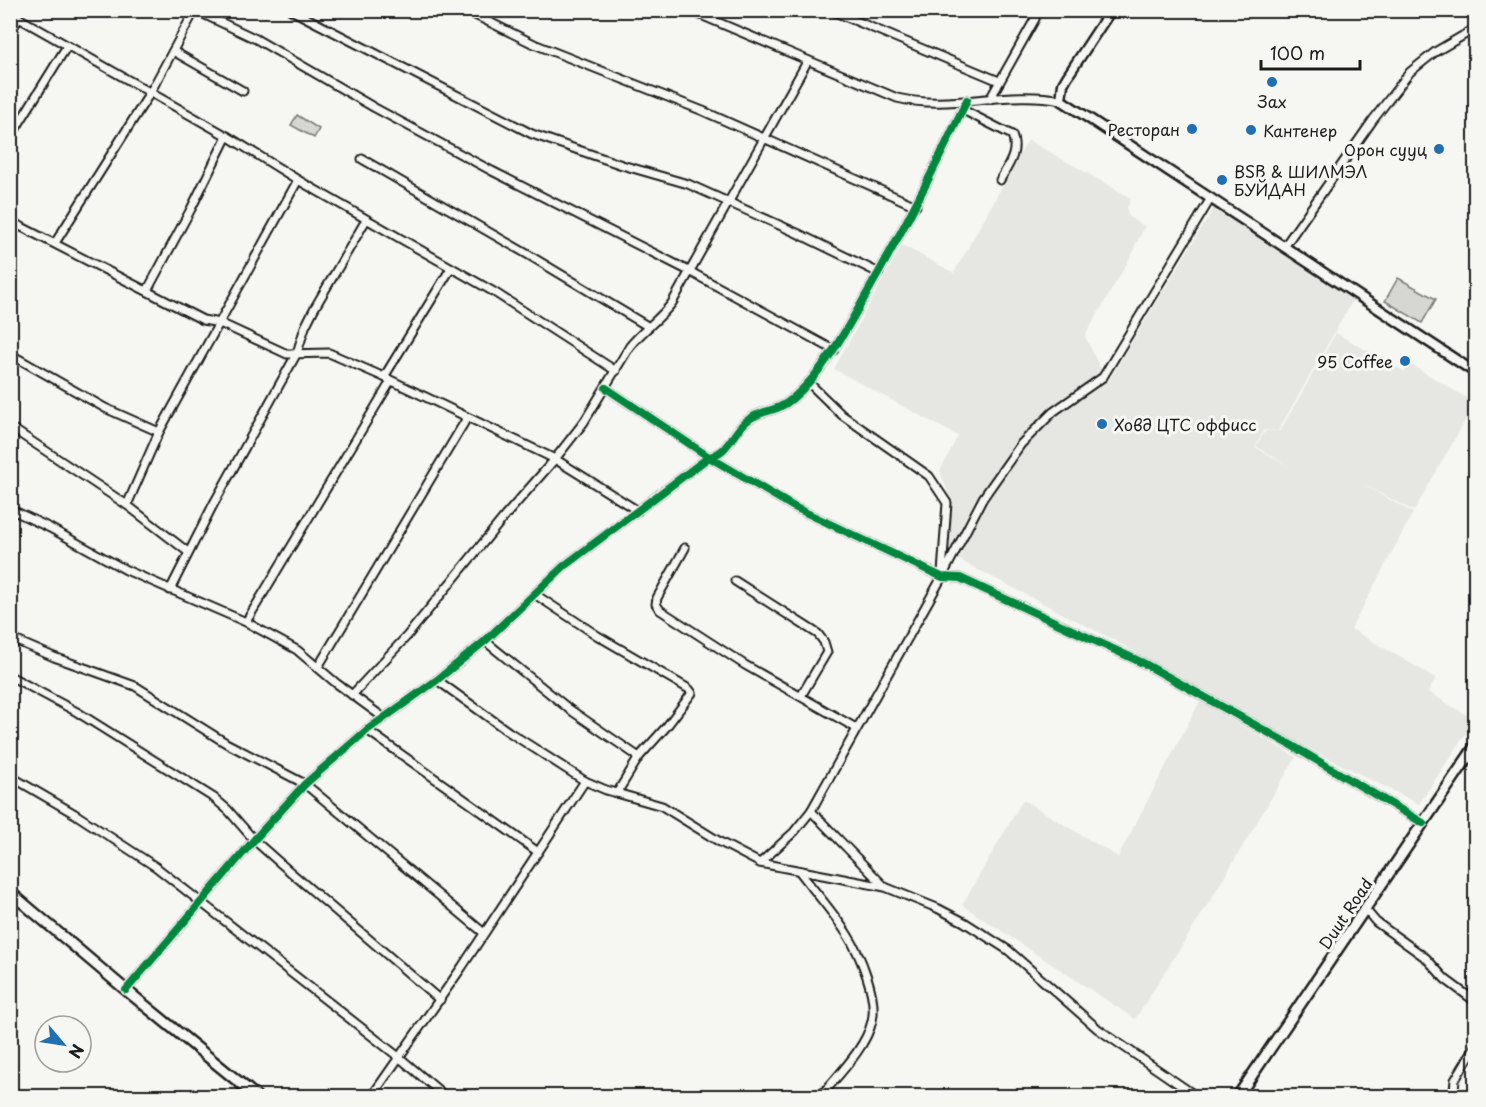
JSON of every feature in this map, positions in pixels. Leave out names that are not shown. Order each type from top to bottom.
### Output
[{"type":"main road","name":"Duut Road","points":[[1238,1096],[1476,745]]},
{"type":"main road","points":[[10,892],[256,1096]]},
{"type":"street","points":[[54,243],[150,93],[195,10],[256,39],[453,150],[689,271],[834,350]]},
{"type":"street","points":[[291,10],[532,134],[622,165],[688,184],[798,233],[879,273]]},
{"type":"street","points":[[465,10],[534,44],[764,137],[916,206]]},
{"type":"street","points":[[689,10],[807,62],[906,100],[926,102],[1030,96],[1060,100],[1476,373]]},
{"type":"street","points":[[830,10],[999,81]]},
{"type":"street","points":[[990,99],[1035,19],[1037,10]]},
{"type":"street","points":[[1060,100],[1063,84],[1111,10]]},
{"type":"street","points":[[1473,10],[1476,14]]},
{"type":"street","points":[[10,13],[227,136],[297,180],[494,292],[616,370]]},
{"type":"street","points":[[10,32],[19,18]]},
{"type":"street","points":[[1284,247],[1373,120],[1410,72],[1425,58],[1476,28]]},
{"type":"street","points":[[10,138],[67,46]]},
{"type":"street","points":[[173,51],[243,91]]},
{"type":"street","points":[[352,695],[406,636],[555,459],[584,422],[630,346],[672,303],[807,62]]},
{"type":"street","points":[[126,990],[200,902],[305,784],[367,730],[485,641],[564,566],[709,458],[725,450],[741,426],[752,417],[779,409],[809,382],[834,350],[879,273],[916,206],[968,100]]},
{"type":"street","points":[[963,110],[1012,135],[1016,144],[1000,180]]},
{"type":"street","points":[[147,291],[227,136]]},
{"type":"street","points":[[362,159],[649,327]]},
{"type":"street","points":[[127,505],[159,432],[297,180]]},
{"type":"street","points":[[760,863],[794,832],[811,811],[942,577],[983,498],[1021,444],[1053,412],[1103,377],[1211,198]]},
{"type":"street","points":[[170,590],[188,552],[297,353],[305,327],[314,309],[366,220]]},
{"type":"street","points":[[10,221],[203,320],[220,323],[286,354],[329,353],[388,379],[555,459],[638,511]]},
{"type":"street","points":[[246,622],[451,268]]},
{"type":"street","points":[[10,354],[105,408],[159,432]]},
{"type":"street","points":[[809,382],[842,415],[929,476],[947,502],[942,577]]},
{"type":"street","points":[[606,388],[709,458],[794,507],[942,577],[960,578],[1145,664],[1291,745],[1423,823]]},
{"type":"street","points":[[318,668],[467,418]]},
{"type":"street","points":[[10,427],[127,505],[188,552]]},
{"type":"street","points":[[10,509],[50,528],[126,570],[246,622],[297,650],[384,718]]},
{"type":"street","points":[[685,548],[657,598],[656,604],[660,610],[745,665],[856,728]]},
{"type":"street","points":[[735,581],[800,621],[818,634],[824,642],[827,652],[801,696]]},
{"type":"street","points":[[536,595],[692,693],[639,758],[617,793]]},
{"type":"street","points":[[10,638],[54,657],[135,686],[226,743],[305,784],[484,933]]},
{"type":"street","points":[[485,641],[569,709],[639,758]]},
{"type":"street","points":[[10,676],[77,712],[214,798],[228,810],[254,840],[440,1000]]},
{"type":"street","points":[[436,680],[509,732],[585,781],[662,806],[720,842],[760,863],[885,887],[937,908],[989,937],[1016,957],[1089,1022],[1196,1096]]},
{"type":"street","points":[[367,730],[538,852]]},
{"type":"street","points":[[10,776],[75,814],[156,867],[400,1058],[445,1096]]},
{"type":"street","points":[[372,1096],[440,1000],[585,781]]},
{"type":"street","points":[[811,811],[885,887]]},
{"type":"street","points":[[800,872],[848,935],[866,975],[872,998],[873,1020],[860,1048],[821,1096]]},
{"type":"street","points":[[1365,909],[1376,922],[1426,958],[1445,979],[1476,1002]]},
{"type":"street","points":[[1459,1096],[1454,1090],[1455,1080],[1476,1045]]},
{"type":"shaded area","points":[[297,115],[319,129],[314,138],[291,125]]},
{"type":"shaded area","points":[[1028,140],[1131,198],[1127,209],[1129,217],[1145,227],[1135,249],[1085,336],[1107,383],[1214,208],[1353,300],[1278,431],[1336,333],[1405,372],[1410,364],[1475,403],[1414,511],[1362,484],[1413,513],[1351,629],[1436,678],[1428,692],[1475,720],[1419,804],[1287,737],[1112,639],[944,552],[951,500],[940,471],[958,436],[834,369],[902,245],[954,273]],"holes":[[[1264,430],[1278,431],[1265,431],[1256,446],[1290,467],[1255,447]]]},
{"type":"shaded area","points":[[1398,278],[1436,299],[1422,323],[1385,301]]},
{"type":"shaded area","points":[[1200,701],[1296,757],[1205,909],[1135,1019],[962,905],[1023,800],[1118,857]]},
{"type":"cycle path","points":[[126,990],[305,784],[367,730],[437,680],[485,641],[564,566],[709,457],[723,450],[745,423],[756,415],[787,403],[804,388],[833,350],[880,271],[967,100]]},
{"type":"cycle path","points":[[606,388],[709,457],[794,507],[942,577],[960,578],[1145,664],[1291,745],[1423,823]]},
{"type":"place","name":"Зах","points":[[1272,82]]},
{"type":"place","name":"Ресторан","points":[[1192,129]]},
{"type":"place","name":"Кантенер","points":[[1251,130]]},
{"type":"place","name":"Орон сууц","points":[[1439,149]]},
{"type":"place","name":"BSB & ШИЛМЭЛ БУЙДАН","points":[[1222,180]]},
{"type":"place","name":"95 Coffee","points":[[1405,361]]},
{"type":"place","name":"Ховд ЦТС оффисс","points":[[1102,424]]}]
